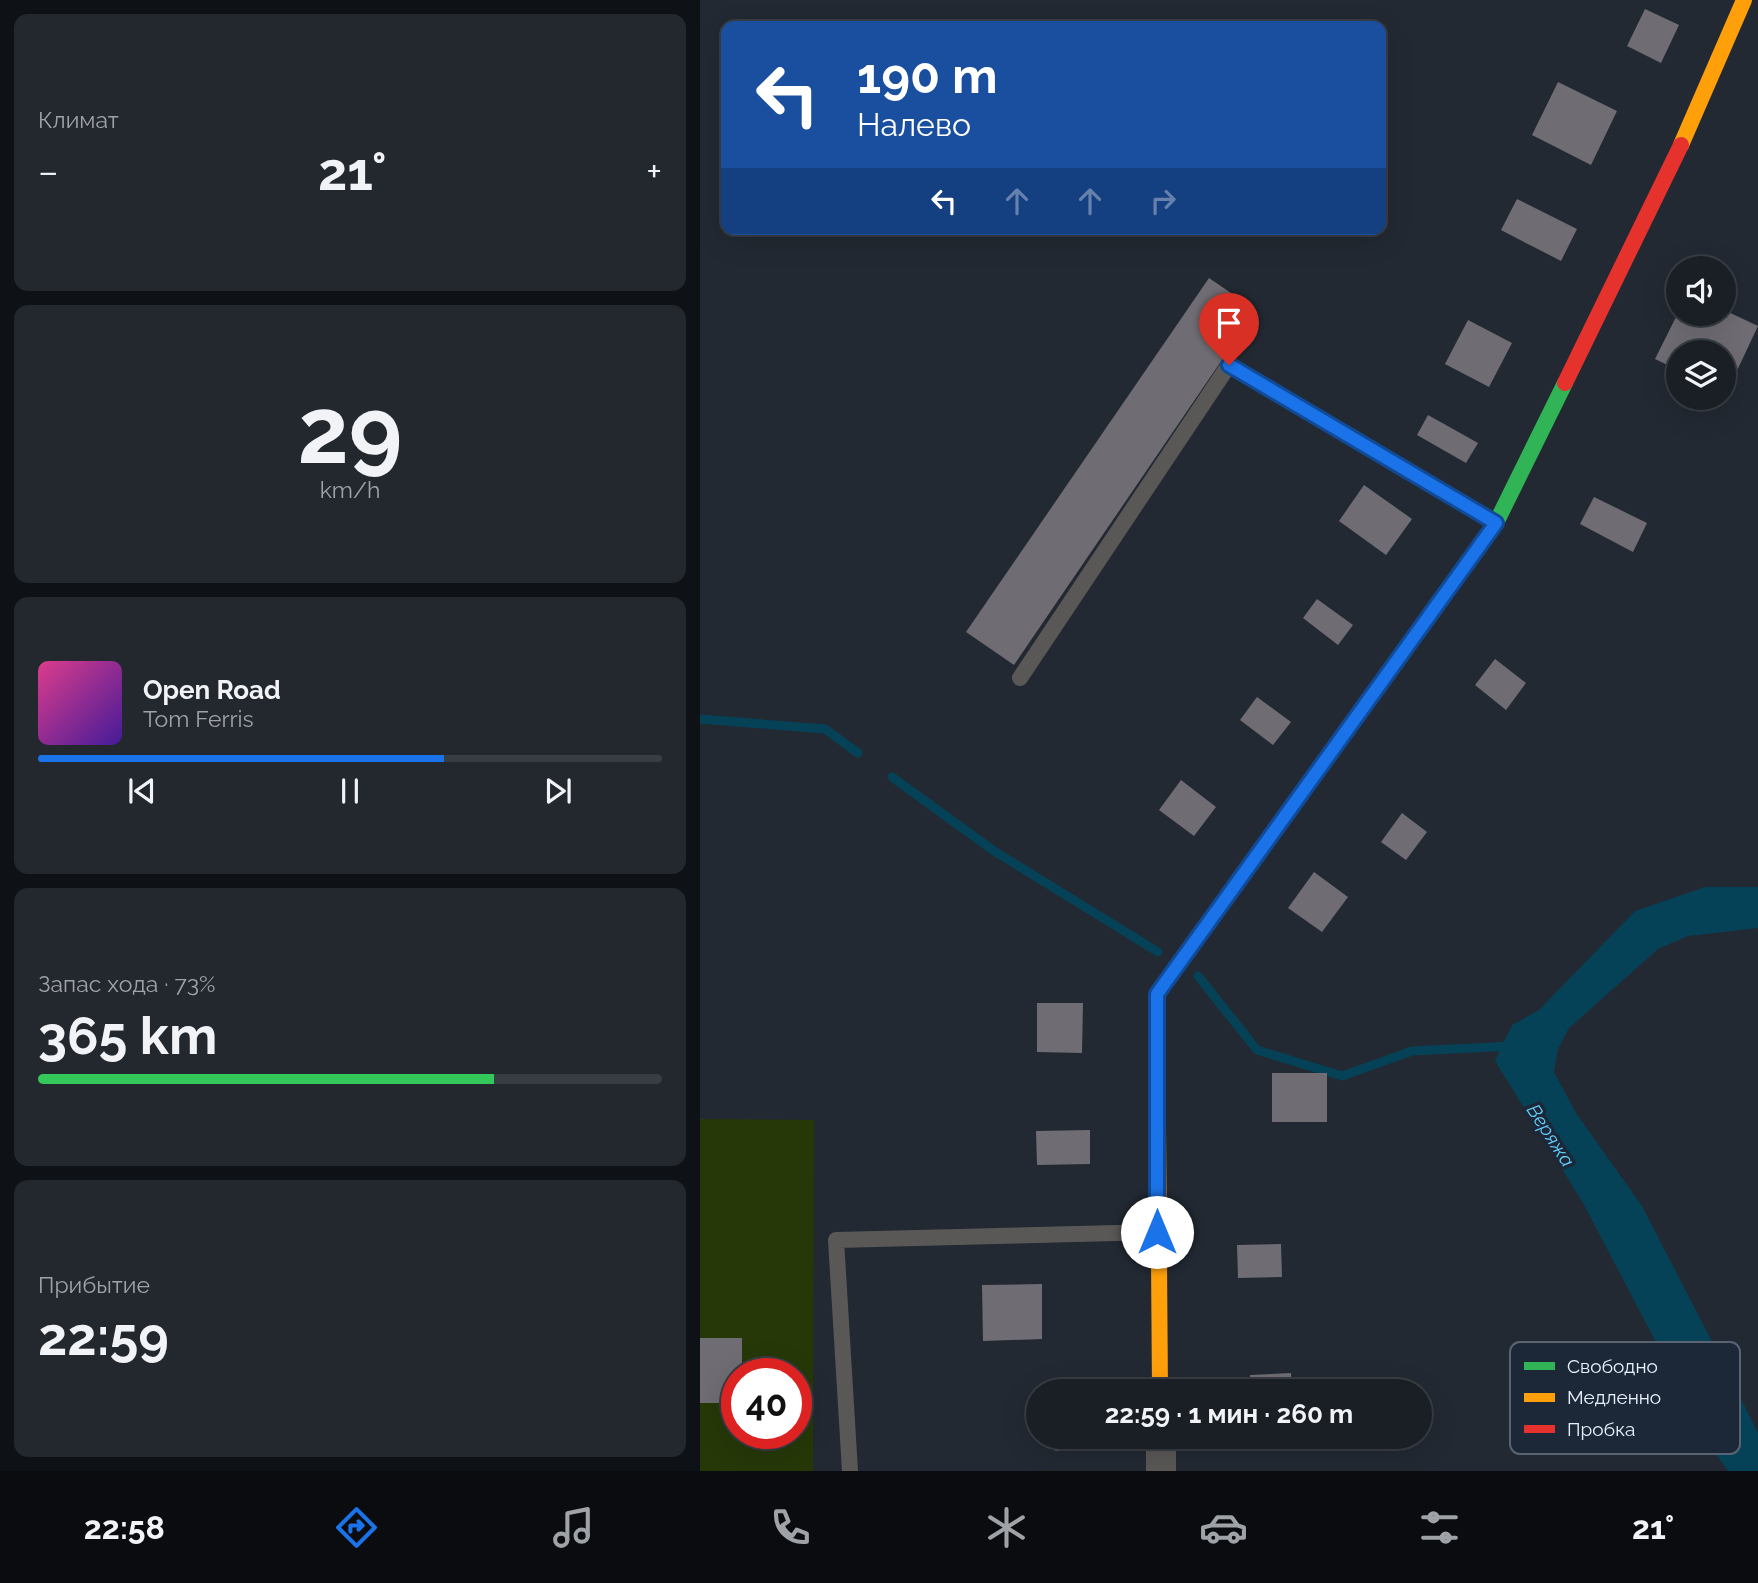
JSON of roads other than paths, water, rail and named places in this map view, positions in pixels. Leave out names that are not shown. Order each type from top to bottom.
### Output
[{"type":"street","points":[[1160,1379],[1157,994],[1496,523],[1616,283],[1689,128],[1744,0]]},
{"type":"street","points":[[1161,1449],[1161,1471]]},
{"type":"lane","points":[[1020,678],[1229,365],[1496,523]]},
{"type":"lane","points":[[850,1471],[836,1240],[1157,1232]]},
{"type":"water","name":"Веряжа","points":[[1705,887],[1758,887],[1758,928],[1688,936],[1658,949],[1569,1028],[1558,1049],[1554,1072],[1576,1113],[1642,1206],[1712,1342],[1656,1342],[1583,1203],[1495,1061],[1512,1025],[1539,1010],[1635,911]]},
{"type":"water","points":[[1740,1397],[1758,1433],[1758,1471],[1728,1471],[1716,1454],[1740,1454]]},
{"type":"waterway","points":[[700,719],[825,729],[858,753]]},
{"type":"waterway","points":[[892,777],[994,851],[1158,952]]},
{"type":"waterway","points":[[1198,976],[1257,1050],[1342,1076],[1412,1051],[1513,1046]]}]
